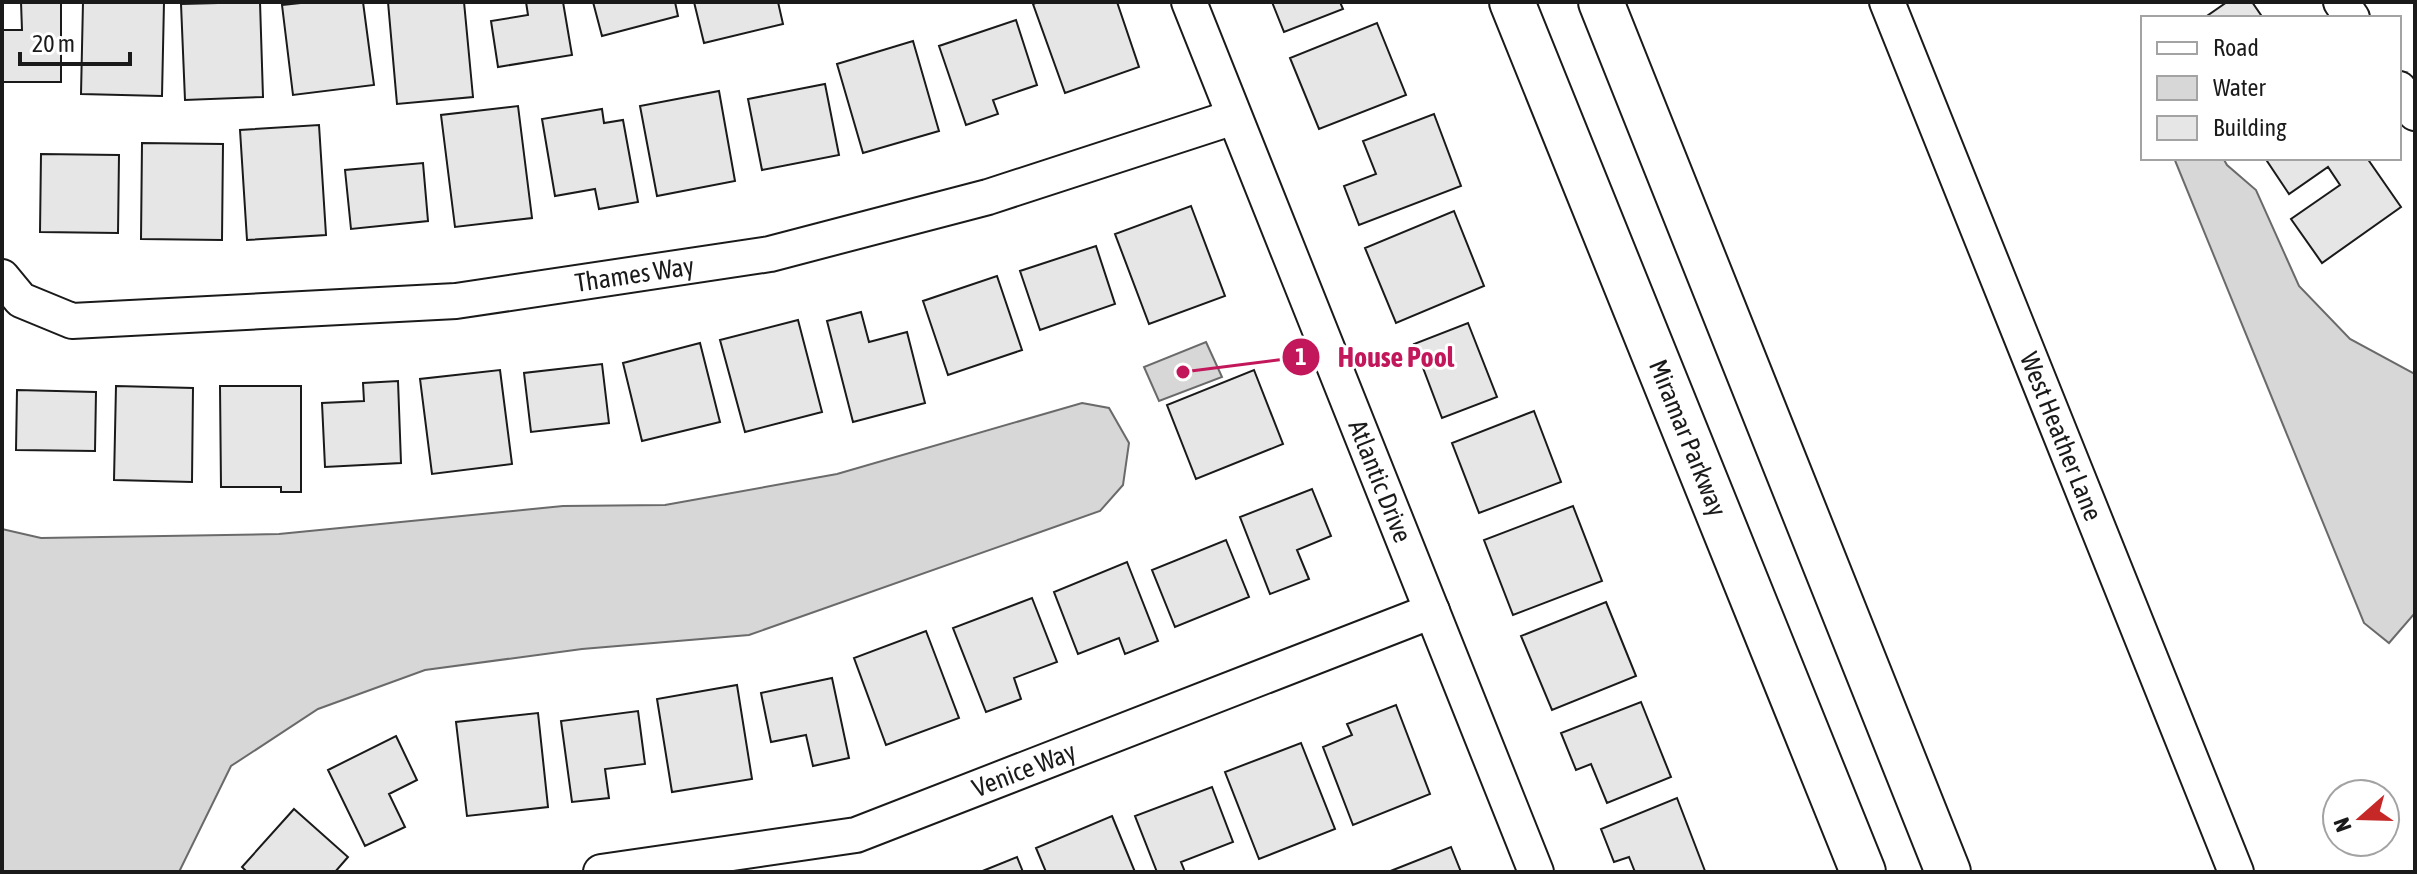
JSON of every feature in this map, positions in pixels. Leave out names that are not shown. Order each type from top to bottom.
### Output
[{"type":"main road","name":"Miramar Parkway","points":[[1512,2],[1863,872]]},
{"type":"main road","points":[[1601,2],[1948,872]]},
{"type":"street","name":"Atlantic Drive","points":[[1189,2],[1536,872]]},
{"type":"street","name":"West Heather Lane","points":[[1887,2],[2236,872]]},
{"type":"street","points":[[2401,92],[2415,113]]},
{"type":"street","name":"Thames Way","points":[[12,289],[72,321],[456,301],[754,256],[988,197],[1234,117]]},
{"type":"street","name":"Venice Way","points":[[601,872],[856,835],[1432,611]]},
{"type":"water","points":[[2175,160],[2224,160],[2256,190],[2299,286],[2350,339],[2415,374],[2415,613],[2389,643],[2364,623]]},
{"type":"water","points":[[1206,342],[1222,377],[1159,401],[1144,367]]},
{"type":"water","points":[[1082,403],[1109,408],[1129,443],[1123,485],[1100,511],[749,635],[582,649],[425,670],[318,709],[231,766],[179,872],[2,872],[2,529],[41,538],[279,534],[563,506],[665,505],[837,474]]},
{"type":"building","points":[[21,2],[61,2],[61,82],[2,82],[2,30],[22,30]]},
{"type":"building","points":[[83,2],[164,2],[162,96],[81,94]]},
{"type":"building","points":[[260,2],[263,97],[185,100],[181,4]]},
{"type":"building","points":[[363,2],[374,85],[293,95],[282,5]]},
{"type":"building","points":[[388,2],[464,2],[473,97],[397,104]]},
{"type":"building","points":[[526,2],[563,2],[572,55],[498,67],[491,21],[528,15]]},
{"type":"building","points":[[593,2],[675,2],[678,16],[602,36]]},
{"type":"building","points":[[694,2],[778,2],[783,24],[704,43]]},
{"type":"building","points":[[1117,2],[1139,67],[1065,93],[1033,4]]},
{"type":"building","points":[[1272,2],[1340,2],[1343,9],[1284,32]]},
{"type":"building","points":[[2227,2],[2252,2],[2262,16],[2207,16]]},
{"type":"building","points":[[1016,20],[1037,85],[993,100],[998,114],[966,125],[939,46]]},
{"type":"building","points":[[1377,23],[1406,95],[1319,129],[1290,58]]},
{"type":"building","points":[[913,41],[939,131],[863,153],[837,64]]},
{"type":"building","points":[[825,84],[839,155],[762,170],[748,99]]},
{"type":"building","points":[[719,91],[735,181],[657,196],[640,106]]},
{"type":"building","points":[[518,106],[532,218],[455,227],[441,115]]},
{"type":"building","points":[[602,109],[604,123],[623,120],[638,202],[599,209],[595,189],[555,196],[542,119]]},
{"type":"building","points":[[1434,114],[1461,186],[1359,225],[1344,186],[1376,174],[1363,141]]},
{"type":"building","points":[[319,125],[326,235],[247,240],[240,130]]},
{"type":"building","points":[[142,143],[223,144],[222,240],[141,239]]},
{"type":"building","points":[[41,154],[119,155],[118,233],[40,232]]},
{"type":"building","points":[[2266,160],[2368,160],[2401,207],[2322,263],[2291,219],[2340,185],[2328,167],[2289,194]]},
{"type":"building","points":[[423,163],[428,221],[351,229],[345,170]]},
{"type":"building","points":[[1191,206],[1225,296],[1149,324],[1115,234]]},
{"type":"building","points":[[1454,211],[1484,286],[1396,323],[1365,248]]},
{"type":"building","points":[[1096,246],[1115,304],[1040,330],[1020,271]]},
{"type":"building","points":[[997,276],[1022,350],[948,375],[923,301]]},
{"type":"building","points":[[861,312],[869,342],[907,332],[925,403],[853,422],[827,321]]},
{"type":"building","points":[[798,320],[822,412],[745,432],[720,340]]},
{"type":"building","points":[[1468,323],[1497,397],[1442,418],[1414,344]]},
{"type":"building","points":[[700,343],[720,422],[642,441],[623,363]]},
{"type":"building","points":[[602,364],[609,423],[531,432],[524,373]]},
{"type":"building","points":[[500,370],[512,464],[432,474],[420,379]]},
{"type":"building","points":[[1254,370],[1283,444],[1196,479],[1167,405]]},
{"type":"building","points":[[398,381],[401,463],[325,467],[322,403],[364,401],[363,383]]},
{"type":"building","points":[[116,386],[193,388],[192,482],[114,480]]},
{"type":"building","points":[[220,386],[301,386],[301,492],[281,492],[281,487],[221,487]]},
{"type":"building","points":[[17,390],[96,392],[95,451],[16,450]]},
{"type":"building","points":[[1534,411],[1561,482],[1479,513],[1452,443]]},
{"type":"building","points":[[1312,489],[1331,536],[1297,550],[1309,579],[1270,594],[1240,517]]},
{"type":"building","points":[[1573,506],[1602,581],[1513,615],[1484,540]]},
{"type":"building","points":[[1226,540],[1249,597],[1175,627],[1152,570]]},
{"type":"building","points":[[1127,562],[1158,641],[1125,654],[1119,638],[1078,654],[1054,592]]},
{"type":"building","points":[[1032,598],[1057,662],[1014,678],[1021,699],[986,712],[953,628]]},
{"type":"building","points":[[1606,602],[1636,676],[1552,710],[1521,636]]},
{"type":"building","points":[[926,631],[959,718],[886,745],[854,658]]},
{"type":"building","points":[[832,678],[849,758],[813,766],[806,735],[771,742],[761,693]]},
{"type":"building","points":[[737,685],[752,779],[672,792],[657,699]]},
{"type":"building","points":[[1641,702],[1671,777],[1607,803],[1591,764],[1576,770],[1561,733]]},
{"type":"building","points":[[1396,705],[1430,794],[1353,825],[1323,747],[1352,735],[1347,724]]},
{"type":"building","points":[[638,711],[645,764],[605,769],[609,798],[572,802],[561,721]]},
{"type":"building","points":[[538,713],[548,807],[467,816],[456,722]]},
{"type":"building","points":[[396,736],[417,780],[389,794],[405,827],[365,846],[328,770]]},
{"type":"building","points":[[1301,743],[1335,829],[1259,859],[1225,772]]},
{"type":"building","points":[[1212,787],[1233,842],[1181,862],[1185,872],[1157,872],[1135,816]]},
{"type":"building","points":[[1677,798],[1705,871],[1635,872],[1629,857],[1614,862],[1601,829]]},
{"type":"building","points":[[294,809],[348,857],[335,872],[247,872],[242,867]]},
{"type":"building","points":[[1112,816],[1135,872],[1046,872],[1036,848]]},
{"type":"building","points":[[1451,847],[1461,872],[1388,872]]},
{"type":"building","points":[[1017,857],[1023,872],[980,872]]},
{"type":"place","name":"House Pool","points":[[1183,372]]}]
